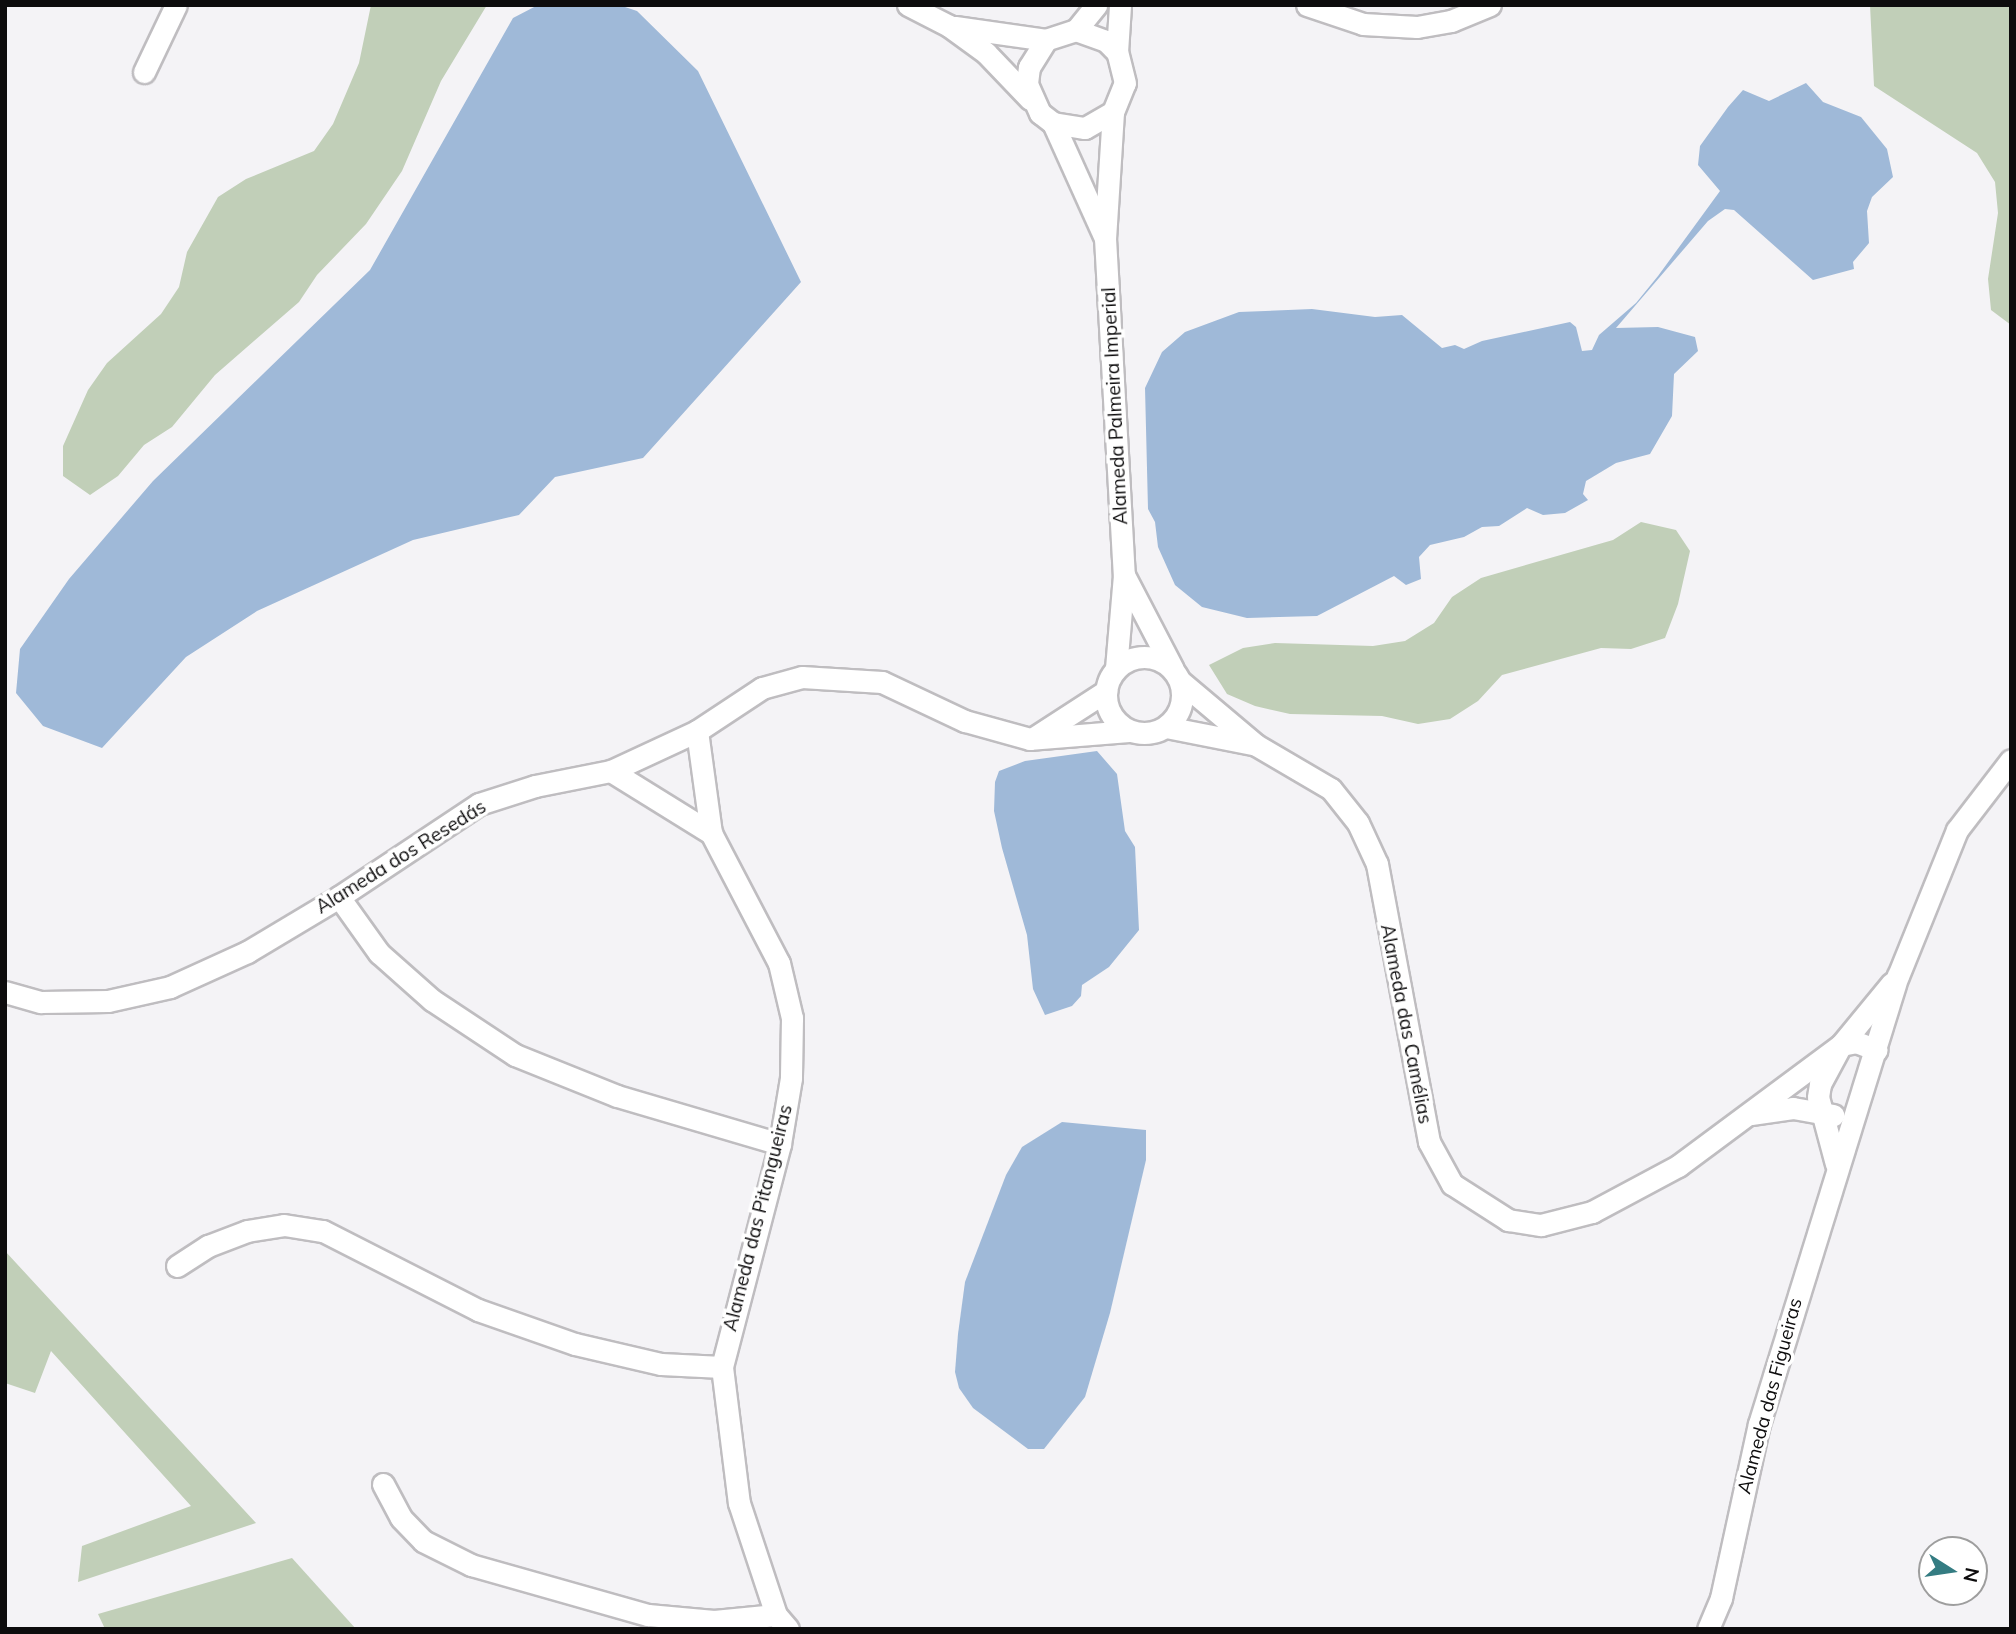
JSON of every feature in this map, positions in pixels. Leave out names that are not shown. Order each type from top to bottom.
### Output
[{"type":"street","points":[[145,72],[176,5]]},
{"type":"street","points":[[908,5],[949,26],[998,64],[1053,123],[1105,238]]},
{"type":"street","points":[[949,26],[1046,40],[1076,30],[1096,5]]},
{"type":"street","points":[[1105,238],[1113,112],[1125,83],[1117,52],[1120,5]]},
{"type":"street","points":[[1307,5],[1384,27],[1451,21],[1490,5]]},
{"type":"street","points":[[1076,30],[1106,40],[1117,52]]},
{"type":"street","points":[[1031,100],[1029,67],[1046,40]]},
{"type":"street","points":[[1053,123],[1085,128],[1113,112]]},
{"type":"street","name":"Alameda Palmeira Imperial","points":[[1105,238],[1124,575],[1116,668]]},
{"type":"street","points":[[1124,575],[1177,675],[1181,706],[1166,727]]},
{"type":"street","points":[[1030,740],[1105,691],[1116,668],[1139,657],[1163,662],[1256,745]]},
{"type":"street","name":"Alameda dos Resedás","points":[[5,992],[41,1002],[108,1001],[170,988],[247,952],[339,897],[478,804],[535,786],[611,771],[696,732],[762,688],[802,677],[840,676],[881,682],[965,721],[1030,740]]},
{"type":"street","points":[[1105,691],[1110,715],[1129,731]]},
{"type":"street","points":[[1030,740],[1129,731],[1142,734],[1166,727],[1256,745]]},
{"type":"street","name":"Alameda das Pitangueiras","points":[[696,732],[711,832],[779,962],[792,1018],[791,1078],[780,1143],[722,1367],[740,1503],[782,1622]]},
{"type":"street","name":"Alameda das Camélias","points":[[1256,745],[1331,789],[1358,823],[1377,864],[1429,1142],[1452,1184],[1508,1220],[1541,1225],[1592,1212],[1678,1166],[1841,1045]]},
{"type":"street","points":[[1841,1045],[1856,1042],[1877,1050],[1898,976],[1957,831],[2011,760]]},
{"type":"street","points":[[611,771],[711,832]]},
{"type":"street","points":[[339,897],[379,953],[432,1000],[515,1055],[617,1097],[780,1143]]},
{"type":"street","points":[[1836,1164],[1822,1114],[1820,1084],[1841,1045],[1898,976]]},
{"type":"street","name":"Alameda das Figueiras","points":[[1708,1629],[1721,1598],[1759,1424],[1836,1164],[1877,1050]]},
{"type":"street","points":[[1749,1114],[1793,1108],[1852,1118]]},
{"type":"street","points":[[177,1266],[208,1246],[247,1231],[284,1225],[323,1231],[478,1310],[575,1344],[661,1364],[722,1367]]},
{"type":"street","points":[[383,1484],[401,1518],[423,1541],[471,1565],[648,1615],[714,1622],[782,1622]]},
{"type":"green space","points":[[371,5],[487,5],[441,81],[402,171],[366,224],[317,275],[299,302],[215,375],[172,427],[144,445],[118,476],[90,495],[63,476],[63,446],[88,390],[107,363],[161,314],[179,287],[187,252],[218,197],[246,179],[314,151],[333,124],[359,63]]},
{"type":"green space","points":[[1870,5],[2011,5],[2011,325],[1991,310],[1988,279],[1998,213],[1995,182],[1977,153],[1874,86]]},
{"type":"green space","points":[[1641,522],[1676,530],[1690,551],[1678,604],[1665,638],[1631,649],[1601,648],[1502,675],[1478,701],[1450,719],[1418,724],[1382,716],[1290,714],[1255,706],[1227,694],[1209,665],[1243,648],[1275,643],[1373,646],[1405,641],[1434,623],[1452,597],[1481,578],[1613,540]]},
{"type":"green space","points":[[5,1251],[256,1523],[78,1582],[82,1546],[191,1506],[51,1351],[35,1393],[5,1383]]},
{"type":"green space","points":[[292,1558],[356,1629],[105,1629],[98,1614]]},
{"type":"water","points":[[538,5],[619,5],[637,11],[698,71],[801,282],[643,458],[555,477],[519,515],[413,540],[257,611],[186,657],[102,748],[43,726],[16,693],[20,649],[69,579],[153,481],[370,270],[513,18]]},
{"type":"water","points":[[1806,83],[1823,102],[1861,117],[1887,149],[1893,177],[1872,197],[1867,211],[1869,243],[1853,262],[1854,269],[1813,280],[1734,210],[1725,209],[1708,221],[1616,328],[1658,327],[1695,337],[1698,351],[1674,374],[1672,416],[1650,454],[1616,463],[1586,481],[1583,494],[1588,500],[1565,513],[1543,515],[1527,508],[1499,526],[1482,527],[1464,537],[1430,545],[1419,557],[1421,579],[1406,585],[1394,576],[1317,616],[1247,618],[1202,607],[1175,585],[1158,547],[1155,522],[1148,509],[1145,388],[1162,352],[1185,332],[1239,312],[1312,309],[1375,317],[1402,315],[1442,348],[1455,345],[1464,349],[1482,341],[1570,322],[1576,327],[1582,351],[1592,350],[1599,335],[1636,303],[1658,276],[1720,191],[1698,165],[1700,146],[1728,107],[1743,90],[1769,101]]},
{"type":"water","points":[[1097,751],[1117,774],[1125,831],[1135,847],[1139,930],[1109,967],[1082,985],[1081,996],[1072,1006],[1045,1015],[1033,989],[1027,935],[994,811],[995,782],[999,771],[1025,761]]},
{"type":"water","points":[[1062,1122],[1146,1130],[1146,1160],[1110,1313],[1085,1397],[1044,1449],[1028,1449],[973,1408],[959,1388],[955,1372],[958,1334],[965,1282],[1006,1175],[1022,1147]]}]
